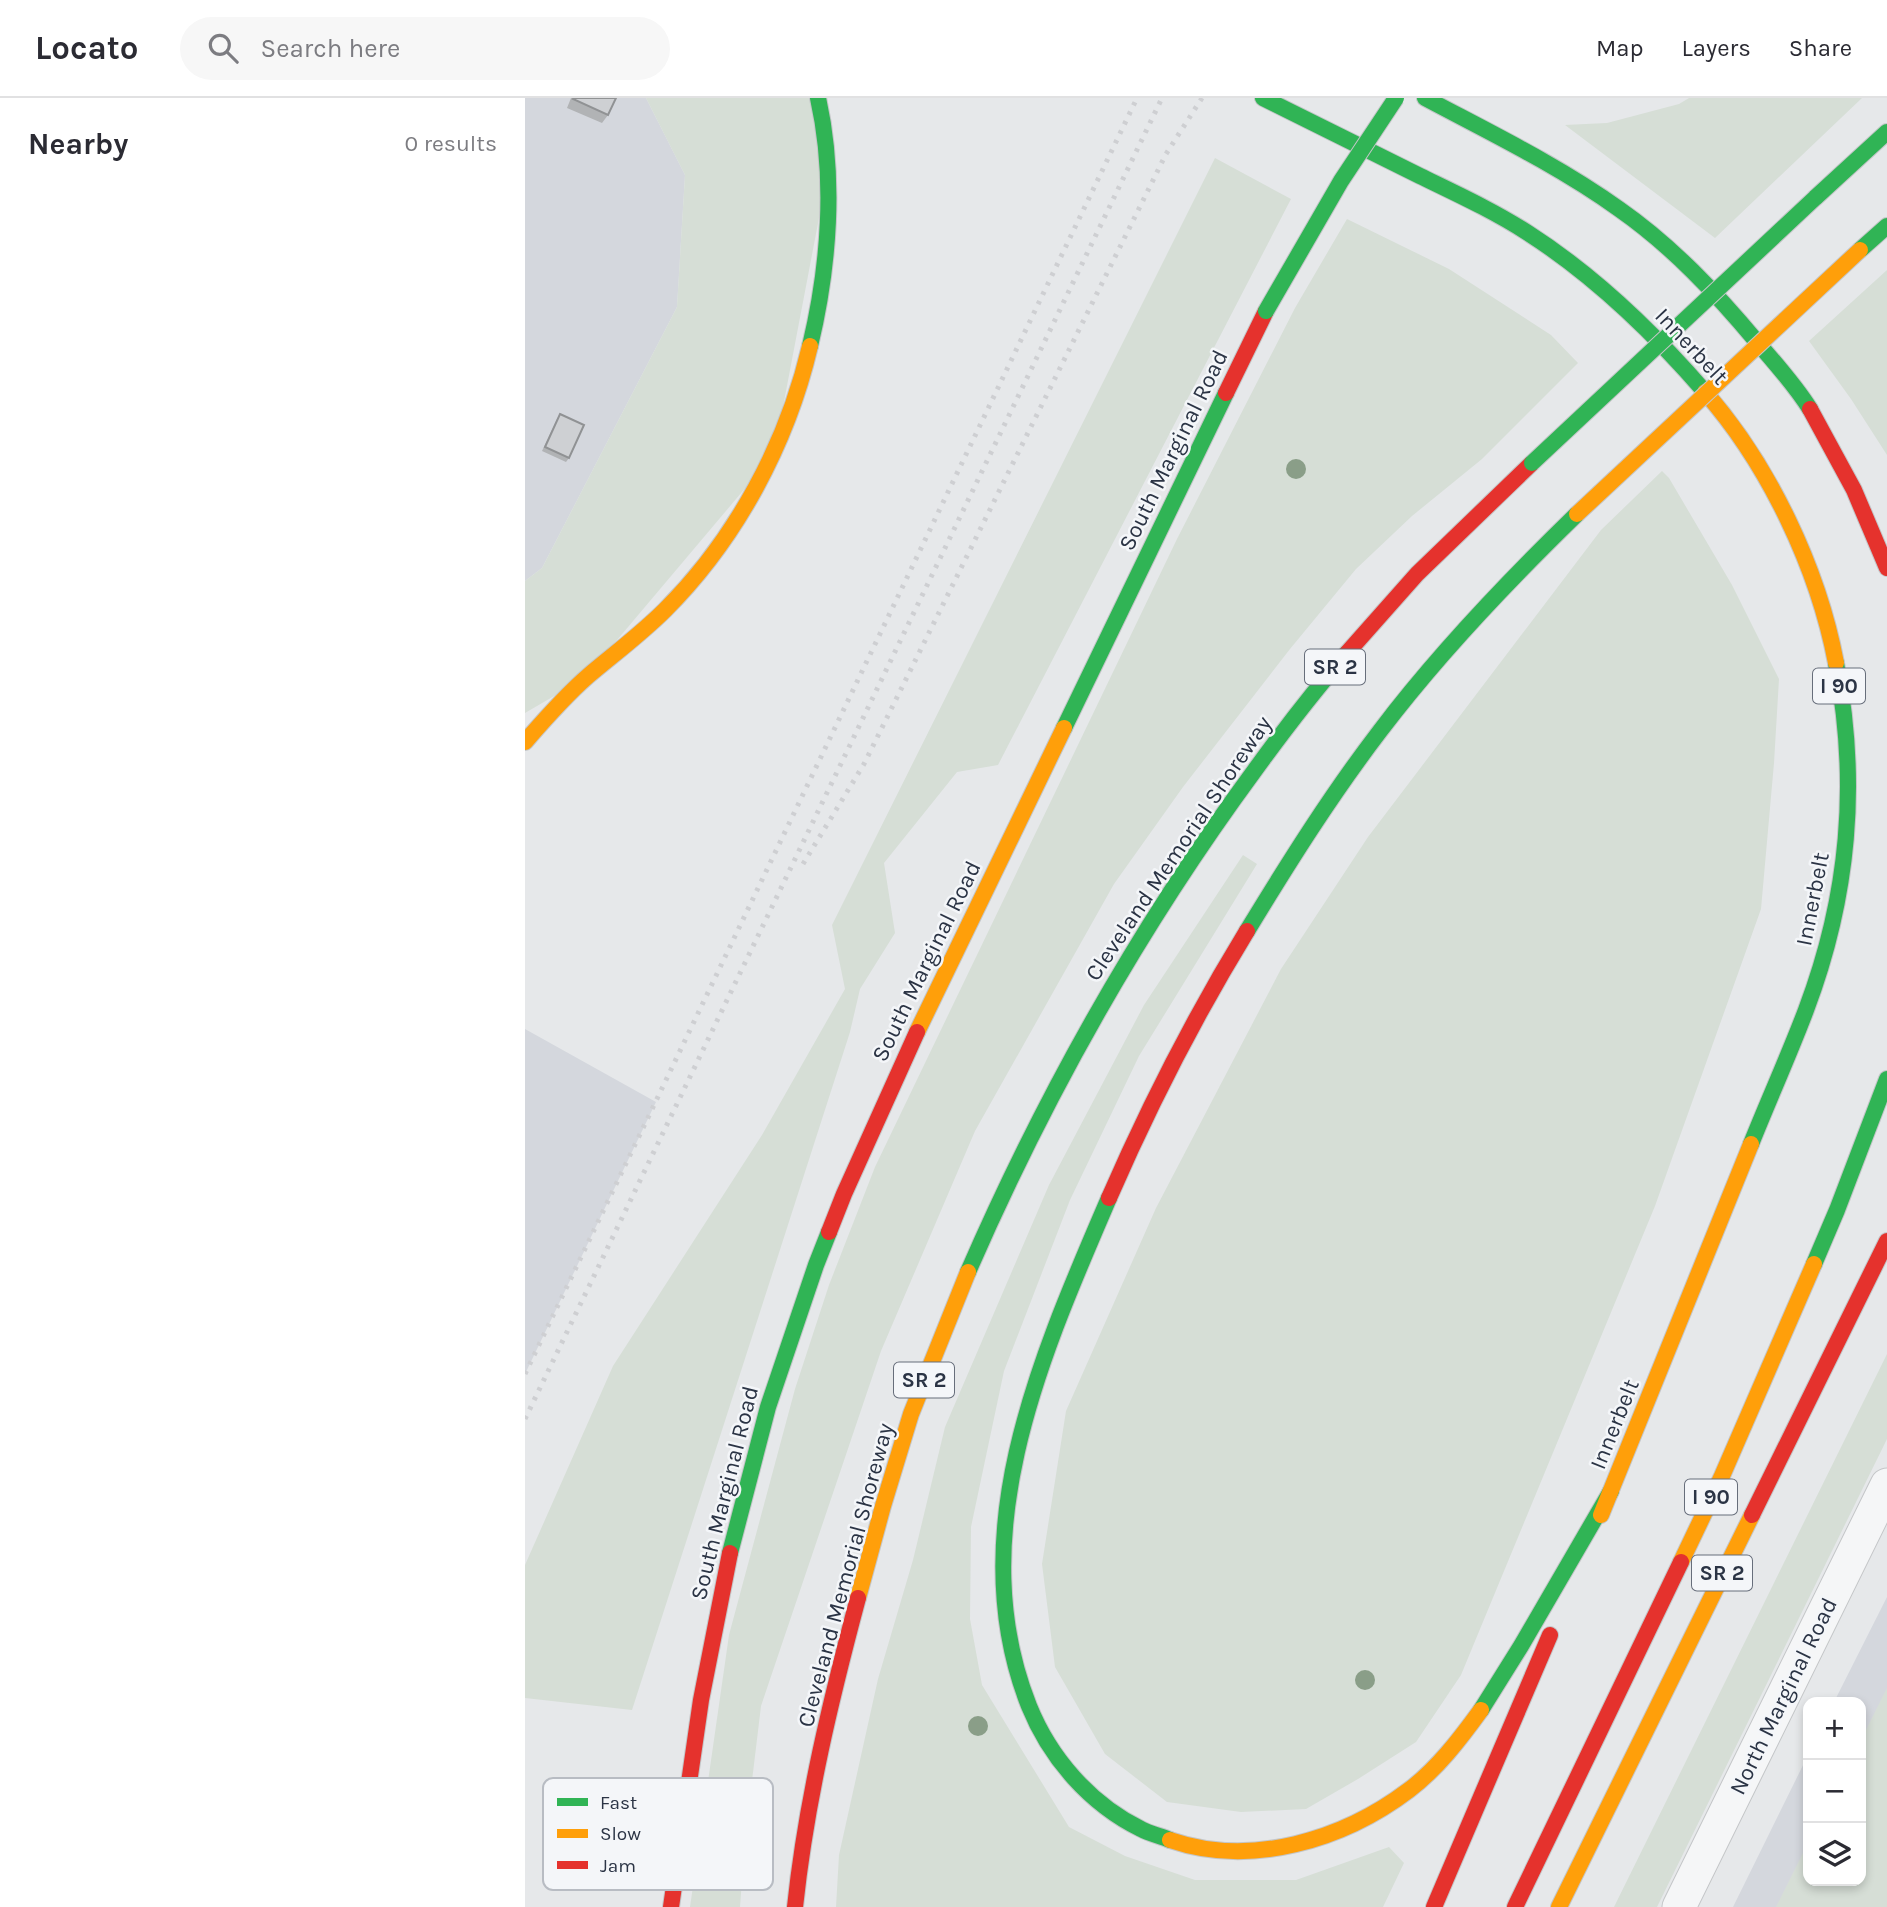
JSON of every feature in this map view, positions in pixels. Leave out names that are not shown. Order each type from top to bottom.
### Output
[{"type":"main road","points":[[525,742],[585,678],[645,629],[701,570],[729,532],[774,454],[804,374],[821,293],[826,250],[827,176],[818,98]]},
{"type":"main road","name":"Innerbelt","points":[[1263,98],[1499,216],[1596,282],[1640,324],[1686,370],[1727,419],[1760,469],[1790,526],[1812,580],[1832,644],[1843,705],[1847,831],[1839,893],[1825,953],[1807,1009],[1566,1599]]},
{"type":"main road","name":"South Marginal Road","points":[[690,1778],[726,1567],[768,1407],[816,1265],[854,1171],[902,1063],[1266,311],[1341,181],[1396,98]]},
{"type":"main road","points":[[1425,98],[1572,178],[1661,241],[1699,277],[1734,314],[1812,412],[1868,518],[1887,568]]},
{"type":"main road","name":"Cleveland Memorial Shoreway","points":[[795,1907],[797,1879],[832,1696],[879,1516],[912,1413],[946,1323],[1027,1142],[1116,977],[1223,813],[1282,733],[1404,587],[1475,516],[1887,132]]},
{"type":"main road","points":[[1611,1491],[1506,1671],[1460,1738],[1410,1789],[1379,1810],[1311,1842],[1277,1849],[1239,1852],[1171,1842],[1144,1830],[1117,1815],[1065,1769],[1028,1705],[1007,1630],[1003,1583],[1003,1539],[1009,1489],[1020,1440],[1080,1266],[1130,1149],[1185,1041],[1252,922],[1321,813],[1437,660],[1577,513],[1887,226]]},
{"type":"main road","points":[[539,705],[585,678]]},
{"type":"main road","name":"I 90","points":[[1515,1907],[1721,1476],[1837,1210],[1887,1079]]},
{"type":"main road","name":"SR 2","points":[[1559,1907],[1887,1241]]},
{"type":"main road","points":[[1434,1907],[1556,1623]]},
{"type":"street","name":"North Marginal Road","points":[[1679,1907],[1887,1485]]},
{"type":"shaded area","points":[[525,98],[646,98],[685,175],[677,307],[542,568],[525,581]]},
{"type":"shaded area","points":[[646,98],[818,98],[827,176],[774,454],[585,678],[525,713],[525,581],[542,568],[677,307],[685,175]]},
{"type":"shaded area","points":[[1689,98],[1862,98],[1715,238],[1565,125],[1607,123],[1679,104]]},
{"type":"shaded area","points":[[1215,158],[1291,199],[998,765],[957,772],[884,863],[895,933],[860,989],[850,1032],[632,1710],[525,1698],[525,1565],[613,1366],[762,1135],[845,989],[832,925]]},
{"type":"shaded area","points":[[1347,219],[1449,269],[1551,335],[1578,363],[1482,459],[1412,516],[1356,569],[1183,787],[1114,884],[975,1131],[881,1351],[761,1706],[752,1778],[708,1778],[729,1635],[795,1389],[829,1285],[875,1167],[1177,539],[1295,308]]},
{"type":"shaded area","points":[[1887,270],[1887,455],[1809,341]]},
{"type":"shaded area","points":[[1662,471],[1669,478],[1732,585],[1779,679],[1761,909],[1655,1206],[1461,1675],[1416,1742],[1306,1809],[1241,1812],[1167,1802],[1105,1754],[1055,1667],[1042,1564],[1066,1411],[1156,1208],[1281,969],[1368,837],[1601,530]]},
{"type":"shaded area","points":[[1243,855],[1257,864],[1139,1056],[1070,1200],[1004,1371],[971,1527],[970,1619],[982,1685],[1069,1827],[1125,1856],[1195,1880],[1296,1880],[1389,1847],[1404,1863],[1383,1907],[836,1907],[839,1855],[878,1679],[913,1560],[945,1427],[1049,1185],[1144,1005]]},
{"type":"shaded area","points":[[525,1029],[656,1102],[525,1374]]},
{"type":"shaded area","points":[[1887,1354],[1887,1439],[1657,1907],[1614,1907]]},
{"type":"shaded area","points":[[1887,1597],[1887,1907],[1733,1907],[1803,1765],[1803,1886],[1866,1886],[1866,1697],[1837,1697]]},
{"type":"shaded area","points":[[1887,1688],[1887,1907],[1776,1907],[1803,1853],[1803,1886],[1866,1886],[1866,1730]]},
{"type":"shaded area","points":[[692,1890],[741,1890],[740,1907],[690,1907]]},
{"type":"building","points":[[574,98],[616,98],[608,115]]},
{"type":"building","points":[[560,414],[584,425],[569,458],[545,447]]},
{"type":"railway","points":[[525,1374],[1137,98]]},
{"type":"railway","points":[[525,1419],[1162,98]]},
{"type":"railway","points":[[803,864],[864,764],[1166,154],[1202,98]]},
{"type":"traffic: fast","points":[[810,346],[822,285],[828,222],[827,159],[818,98]]},
{"type":"traffic: fast","points":[[1263,98],[1475,203],[1528,233],[1600,286],[1665,348],[1705,392]]},
{"type":"traffic: fast","points":[[1266,311],[1341,181],[1396,98]]},
{"type":"traffic: fast","points":[[1425,98],[1549,164],[1638,223],[1675,254],[1726,306],[1785,375],[1810,409]]},
{"type":"traffic: fast","points":[[1815,198],[1887,132]]},
{"type":"traffic: fast","points":[[1532,463],[1815,198]]},
{"type":"traffic: fast","points":[[1860,250],[1887,226]]},
{"type":"traffic: fast","points":[[1064,728],[1226,393]]},
{"type":"traffic: fast","points":[[1247,931],[1327,804],[1403,702],[1474,619],[1577,514]]},
{"type":"traffic: fast","points":[[968,1272],[1062,1077],[1134,951],[1172,889],[1255,770],[1347,653]]},
{"type":"traffic: fast","points":[[1751,1144],[1821,967],[1840,882],[1848,795],[1847,752],[1836,663]]},
{"type":"traffic: fast","points":[[1814,1264],[1887,1079]]},
{"type":"traffic: fast","points":[[1109,1198],[1058,1320],[1018,1447],[1006,1512],[1003,1577],[1010,1642],[1029,1706],[1048,1744],[1074,1778],[1105,1807],[1141,1829],[1170,1840]]},
{"type":"traffic: fast","points":[[730,1553],[768,1407],[829,1232]]},
{"type":"traffic: fast","points":[[1481,1710],[1611,1491]]},
{"type":"traffic: slow","points":[[1577,514],[1860,250]]},
{"type":"traffic: slow","points":[[525,742],[579,684],[665,610],[714,553],[736,521],[773,454],[788,419],[810,346]]},
{"type":"traffic: slow","points":[[1705,392],[1750,452],[1788,519],[1817,591],[1836,663]]},
{"type":"traffic: slow","points":[[917,1032],[1064,728]]},
{"type":"traffic: slow","points":[[1601,1515],[1751,1144]]},
{"type":"traffic: slow","points":[[1681,1562],[1722,1476],[1814,1264]]},
{"type":"traffic: slow","points":[[858,1598],[911,1414],[968,1272]]},
{"type":"traffic: slow","points":[[1559,1907],[1752,1515]]},
{"type":"traffic: slow","points":[[1170,1840],[1201,1848],[1264,1850],[1326,1835],[1355,1823],[1383,1808],[1419,1782],[1448,1753],[1481,1710]]},
{"type":"traffic: jam","points":[[1226,393],[1266,311]]},
{"type":"traffic: jam","points":[[1810,409],[1854,490],[1887,568]]},
{"type":"traffic: jam","points":[[1347,653],[1417,574],[1532,463]]},
{"type":"traffic: jam","points":[[1109,1198],[1173,1062],[1247,931]]},
{"type":"traffic: jam","points":[[829,1232],[917,1032]]},
{"type":"traffic: jam","points":[[1752,1515],[1887,1241]]},
{"type":"traffic: jam","points":[[690,1778],[701,1700],[730,1553]]},
{"type":"traffic: jam","points":[[1515,1907],[1681,1562]]},
{"type":"traffic: jam","points":[[795,1907],[820,1751],[858,1598]]},
{"type":"traffic: jam","points":[[1434,1907],[1550,1635]]},
{"type":"traffic: jam","points":[[671,1907],[673,1890]]}]
